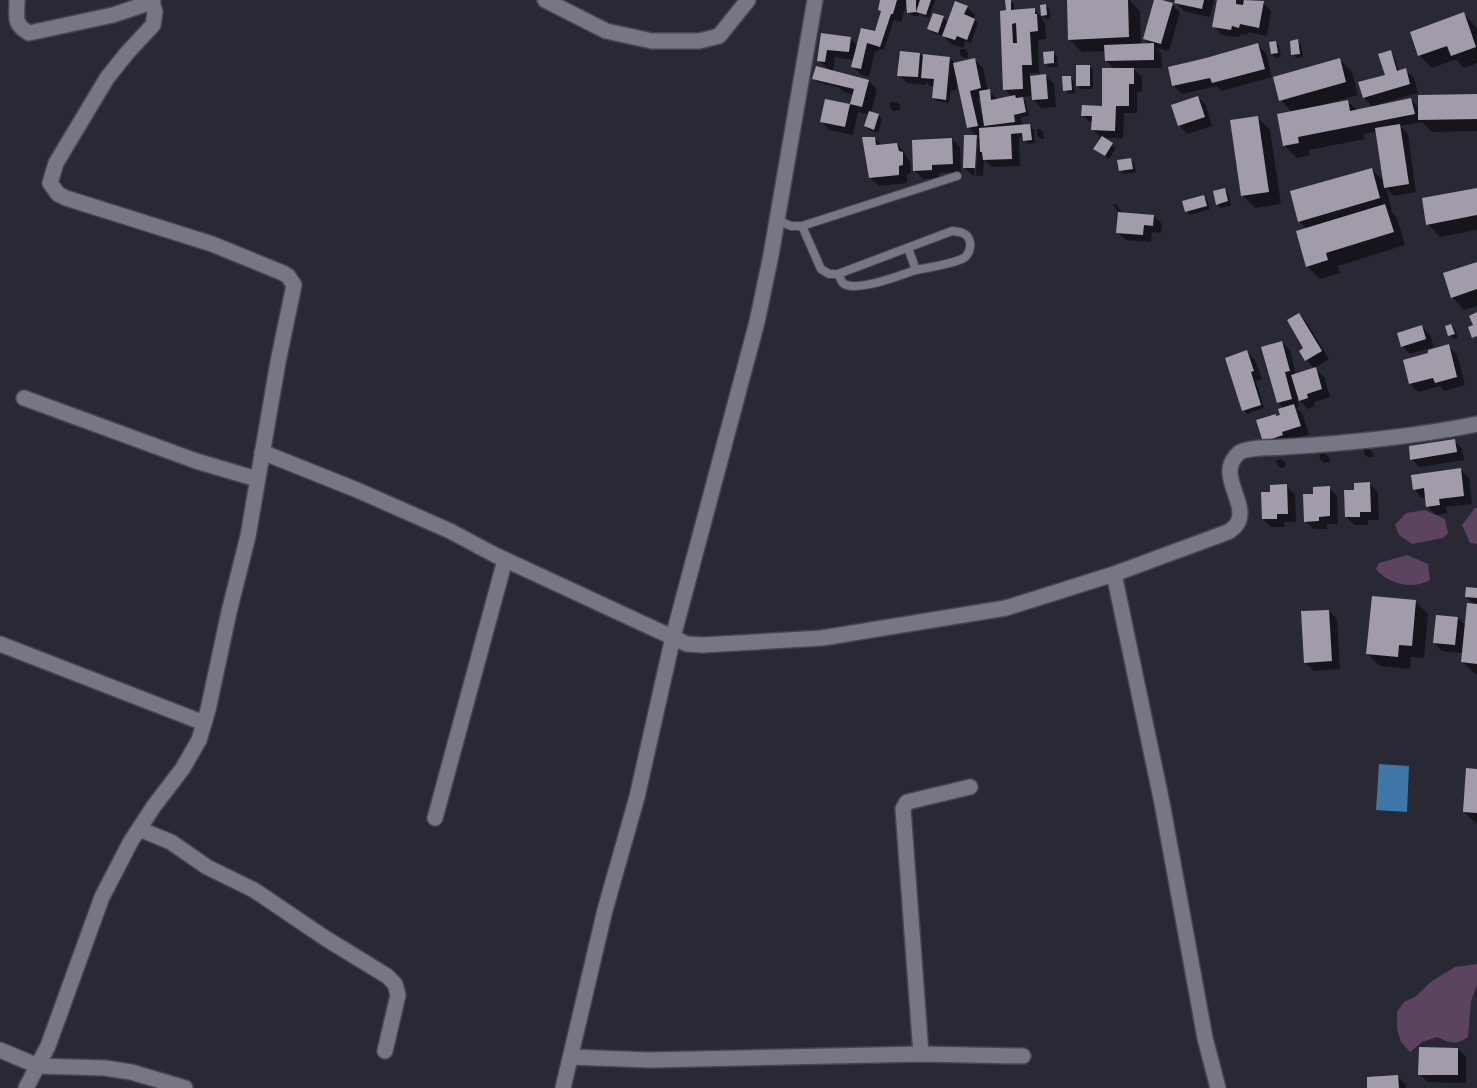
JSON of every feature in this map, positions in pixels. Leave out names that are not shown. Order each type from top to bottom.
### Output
[{"type":"street","points":[[17,0],[16,20],[21,28],[30,33],[113,15],[153,1],[155,12],[153,25],[107,78],[56,163],[50,183],[58,194],[212,244],[283,274],[292,280],[294,285],[248,536],[199,740],[183,768],[139,829],[102,897],[48,1046],[26,1088]]},
{"type":"street","points":[[545,0],[606,31],[652,41],[699,41],[719,36],[748,0]]},
{"type":"street","points":[[563,1088],[606,910],[637,797],[673,637],[757,322],[815,0]]},
{"type":"street","points":[[24,398],[196,461],[257,479]]},
{"type":"street","points":[[262,452],[357,490],[433,524],[505,560],[687,644],[703,645],[837,636],[1006,608],[1114,574],[1228,532],[1237,525],[1240,514],[1230,476],[1231,462],[1241,452],[1260,448],[1352,443],[1477,424]]},
{"type":"street","points":[[434,818],[505,560]]},
{"type":"street","points":[[1114,574],[1162,803],[1205,1038],[1218,1088]]},
{"type":"street","points":[[0,644],[204,723]]},
{"type":"street","points":[[921,1054],[903,809],[907,802],[970,787]]},
{"type":"street","points":[[139,829],[171,842],[207,868],[254,890],[325,938],[387,976],[395,984],[398,995],[385,1051]]},
{"type":"street","points":[[0,1050],[38,1066],[105,1068],[131,1072],[185,1088]]},
{"type":"street","points":[[571,1056],[649,1060],[921,1054],[1023,1056]]},
{"type":"lane","points":[[776,220],[791,226],[802,226],[957,176]]},
{"type":"lane","points":[[802,226],[821,269],[829,274],[838,274],[952,231],[961,232],[967,236],[970,242],[970,251],[964,259],[916,270],[862,286],[852,286],[843,283],[838,274]]},
{"type":"lane","points":[[908,248],[916,270]]},
{"type":"shaded area","points":[[1477,508],[1477,544],[1470,543],[1462,525]]},
{"type":"shaded area","points":[[1425,510],[1445,519],[1448,533],[1443,538],[1412,544],[1399,535],[1395,525],[1406,513]]},
{"type":"shaded area","points":[[1407,555],[1428,564],[1430,580],[1416,585],[1401,584],[1387,578],[1376,569],[1379,563]]},
{"type":"shaded area","points":[[1477,964],[1477,985],[1471,1001],[1468,1037],[1460,1042],[1453,1043],[1437,1037],[1422,1042],[1410,1052],[1401,1042],[1397,1029],[1397,1012],[1404,1002],[1415,997],[1432,981],[1455,967]]},
{"type":"water","points":[[1379,764],[1409,766],[1407,812],[1376,810]]},
{"type":"building","points":[[880,0],[897,0],[880,47],[867,43],[861,69],[851,67],[861,28],[875,31],[881,11],[878,10]]},
{"type":"building","points":[[906,0],[916,0],[916,12],[907,13]]},
{"type":"building","points":[[920,0],[931,0],[926,15],[916,12]]},
{"type":"building","points":[[1005,0],[1011,0],[1011,10],[1035,8],[1035,14],[1037,14],[1038,31],[1030,32],[1032,65],[1022,65],[1023,89],[1003,90],[1000,11],[1006,10]],"holes":[[[1016,23],[1017,43],[1013,43],[1012,24]]]},
{"type":"building","points":[[1067,0],[1128,0],[1129,37],[1068,40]]},
{"type":"building","points":[[1154,0],[1173,3],[1161,44],[1143,39]]},
{"type":"building","points":[[1175,0],[1204,0],[1202,9],[1174,3]]},
{"type":"building","points":[[1217,0],[1236,0],[1236,4],[1243,5],[1244,0],[1264,1],[1259,28],[1240,24],[1239,28],[1232,26],[1231,30],[1212,27]]},
{"type":"building","points":[[955,1],[968,6],[964,14],[975,19],[967,40],[957,36],[955,40],[942,36]]},
{"type":"building","points":[[1046,4],[1047,15],[1041,16],[1040,5]]},
{"type":"building","points":[[1464,12],[1476,47],[1451,56],[1447,46],[1418,56],[1410,32]]},
{"type":"building","points":[[933,13],[944,16],[938,33],[927,29]]},
{"type":"building","points":[[821,33],[851,37],[849,52],[827,50],[825,62],[817,61]]},
{"type":"building","points":[[1298,39],[1300,54],[1291,55],[1290,41]]},
{"type":"building","points":[[1276,41],[1278,53],[1271,54],[1269,42]]},
{"type":"building","points":[[1154,43],[1154,60],[1105,61],[1104,45]]},
{"type":"building","points":[[1258,43],[1265,69],[1212,83],[1210,78],[1172,86],[1168,67]]},
{"type":"building","points":[[1391,50],[1397,71],[1406,68],[1410,84],[1363,98],[1358,82],[1385,75],[1378,54]]},
{"type":"building","points":[[900,51],[920,53],[918,77],[897,76]]},
{"type":"building","points":[[1054,51],[1054,63],[1044,64],[1043,52]]},
{"type":"building","points":[[923,54],[950,57],[946,100],[932,98],[934,79],[921,78]]},
{"type":"building","points":[[975,58],[981,88],[970,91],[978,126],[967,128],[953,63]]},
{"type":"building","points":[[1340,58],[1346,82],[1279,101],[1273,77]]},
{"type":"building","points":[[1076,65],[1090,65],[1090,86],[1076,86]]},
{"type":"building","points":[[816,66],[869,80],[862,107],[850,104],[854,89],[812,79]]},
{"type":"building","points":[[1102,68],[1134,68],[1134,84],[1129,84],[1129,106],[1116,106],[1115,131],[1091,130],[1092,116],[1081,116],[1082,105],[1102,106]]},
{"type":"building","points":[[1046,74],[1048,99],[1032,100],[1030,76]]},
{"type":"building","points":[[1062,76],[1071,76],[1072,90],[1063,91]]},
{"type":"building","points":[[990,89],[991,100],[1015,95],[1016,98],[1023,97],[1026,112],[1014,115],[1015,122],[984,126],[979,91]]},
{"type":"building","points":[[1477,94],[1477,119],[1418,120],[1418,95]]},
{"type":"building","points":[[1198,96],[1205,117],[1178,126],[1171,105]]},
{"type":"building","points":[[1411,98],[1415,114],[1298,137],[1299,143],[1283,146],[1277,114],[1348,100],[1350,111]]},
{"type":"building","points":[[825,99],[850,104],[845,127],[820,122]]},
{"type":"building","points":[[869,111],[879,114],[874,130],[864,126]]},
{"type":"building","points":[[1258,116],[1269,192],[1241,196],[1230,120]]},
{"type":"building","points":[[1030,124],[1032,140],[1023,141],[1022,133],[1011,134],[1012,159],[983,160],[982,152],[980,152],[979,128]]},
{"type":"building","points":[[1400,124],[1409,184],[1384,188],[1375,128]]},
{"type":"building","points":[[964,135],[977,135],[975,168],[963,168]]},
{"type":"building","points":[[1102,136],[1113,143],[1105,156],[1093,149]]},
{"type":"building","points":[[862,137],[875,137],[876,145],[897,143],[899,151],[903,152],[903,165],[899,166],[899,175],[869,178]]},
{"type":"building","points":[[952,138],[953,164],[932,165],[932,170],[913,171],[912,140]]},
{"type":"building","points":[[1131,158],[1133,169],[1119,171],[1117,160]]},
{"type":"building","points":[[1372,168],[1380,198],[1298,222],[1290,191]]},
{"type":"building","points":[[1225,188],[1228,201],[1216,205],[1213,191]]},
{"type":"building","points":[[1477,188],[1477,215],[1426,225],[1422,198]]},
{"type":"building","points":[[1204,195],[1207,206],[1185,212],[1182,201]]},
{"type":"building","points":[[1385,204],[1394,232],[1326,253],[1328,260],[1306,267],[1296,231]]},
{"type":"building","points":[[1118,212],[1154,215],[1153,226],[1144,225],[1143,235],[1116,233]]},
{"type":"building","points":[[1477,262],[1477,289],[1451,298],[1443,273]]},
{"type":"building","points":[[1477,312],[1477,336],[1472,338],[1468,327],[1473,325],[1469,316]]},
{"type":"building","points":[[1299,313],[1322,351],[1305,361],[1299,351],[1303,348],[1287,320]]},
{"type":"building","points":[[1451,324],[1455,334],[1448,336],[1445,326]]},
{"type":"building","points":[[1422,325],[1426,339],[1401,347],[1397,333]]},
{"type":"building","points":[[1282,341],[1290,371],[1285,372],[1292,399],[1277,403],[1261,347]]},
{"type":"building","points":[[1449,344],[1457,377],[1435,383],[1433,378],[1409,384],[1403,360],[1428,353],[1428,350]]},
{"type":"building","points":[[1247,350],[1254,371],[1251,372],[1261,405],[1242,411],[1225,358]]},
{"type":"building","points":[[1316,367],[1322,389],[1307,394],[1308,398],[1299,401],[1291,375]]},
{"type":"building","points":[[1294,404],[1301,426],[1282,432],[1283,435],[1263,442],[1256,420],[1276,414],[1276,416],[1280,415],[1278,409]]},
{"type":"building","points":[[1455,439],[1457,452],[1410,460],[1409,446]]},
{"type":"building","points":[[1461,468],[1464,496],[1439,499],[1440,505],[1426,507],[1424,488],[1413,490],[1411,475]]},
{"type":"building","points":[[1370,482],[1371,512],[1360,512],[1360,517],[1345,517],[1344,490],[1354,490],[1354,483]]},
{"type":"building","points":[[1287,484],[1288,514],[1277,514],[1277,519],[1262,519],[1261,492],[1270,492],[1270,485]]},
{"type":"building","points":[[1330,486],[1330,516],[1319,517],[1319,521],[1304,522],[1303,494],[1313,494],[1313,487]]},
{"type":"building","points":[[1466,587],[1477,588],[1477,598],[1465,597]]},
{"type":"building","points":[[1372,596],[1416,600],[1412,646],[1399,645],[1398,657],[1366,654]]},
{"type":"building","points":[[1467,603],[1477,604],[1477,664],[1461,662]]},
{"type":"building","points":[[1329,610],[1332,661],[1304,663],[1301,611]]},
{"type":"building","points":[[1436,615],[1458,617],[1455,645],[1433,643]]},
{"type":"building","points":[[1466,768],[1477,769],[1477,813],[1463,812]]},
{"type":"building","points":[[1419,1047],[1458,1048],[1458,1075],[1418,1075]]},
{"type":"building","points":[[1398,1075],[1399,1088],[1367,1088],[1367,1077]]}]
